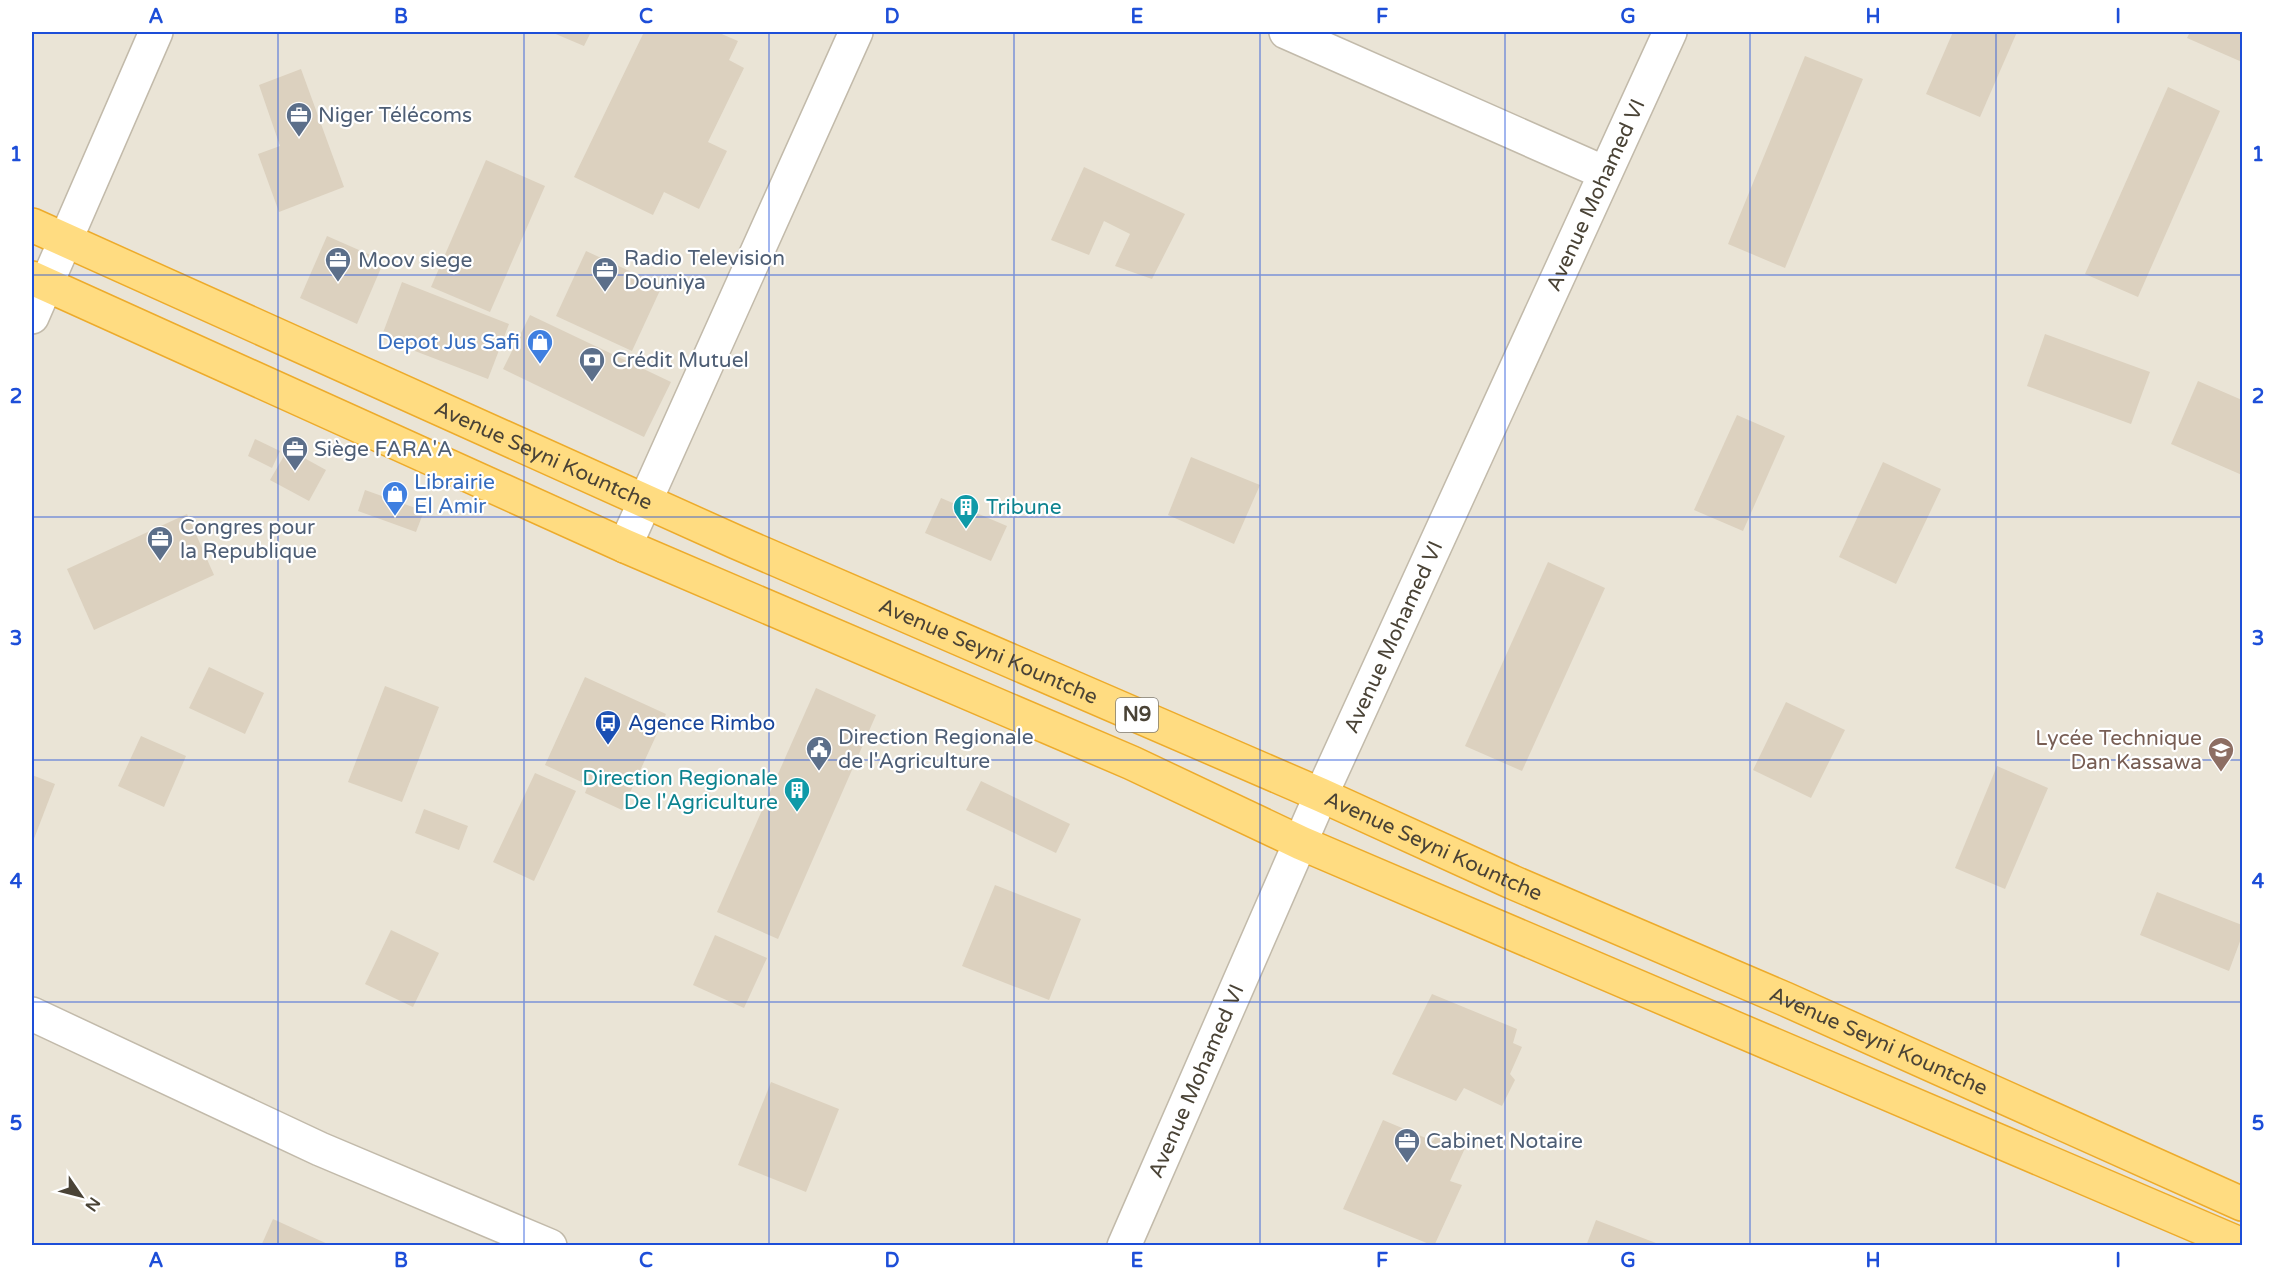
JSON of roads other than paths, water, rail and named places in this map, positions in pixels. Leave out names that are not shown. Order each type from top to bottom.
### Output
[{"type":"highway","name":"Avenue Seyni Kountche","points":[[32,225],[644,501],[1321,795],[2242,1204]]},
{"type":"highway","name":"Avenue Seyni Kountche","points":[[39,282],[625,546],[1132,763],[1301,843],[2242,1245]]},
{"type":"highway","points":[[1689,1007],[1710,968]]},
{"type":"street","points":[[32,317],[39,282],[64,239],[156,32]]},
{"type":"street","points":[[625,546],[856,32]]},
{"type":"street","points":[[1286,32],[1605,173]]},
{"type":"street","name":"Avenue Mohamed VI","points":[[1124,1245],[1321,795],[1670,32]]},
{"type":"street","points":[[32,1014],[320,1149],[550,1245]]},
{"type":"place","name":"Niger Télécoms","points":[[299,138]]},
{"type":"place","name":"Moov siege","points":[[338,283]]},
{"type":"place","name":"Radio Television Douniya","points":[[605,293]]},
{"type":"place","name":"Depot Jus Safi","points":[[540,365]]},
{"type":"place","name":"Crédit Mutuel","points":[[592,383]]},
{"type":"place","name":"Siège FARA'A","points":[[295,472]]},
{"type":"place","name":"Librairie El Amir","points":[[395,517]]},
{"type":"place","name":"Tribune","points":[[966,530]]},
{"type":"place","name":"Congres pour la Republique","points":[[160,562]]},
{"type":"place","name":"Agence Rimbo","points":[[608,746]]},
{"type":"place","name":"Direction Regionale de l'Agriculture","points":[[819,772]]},
{"type":"place","name":"Lycée Technique Dan Kassawa","points":[[2221,773]]},
{"type":"place","name":"Direction Regionale De l'Agriculture","points":[[797,813]]},
{"type":"place","name":"Cabinet Notaire","points":[[1407,1164]]}]
